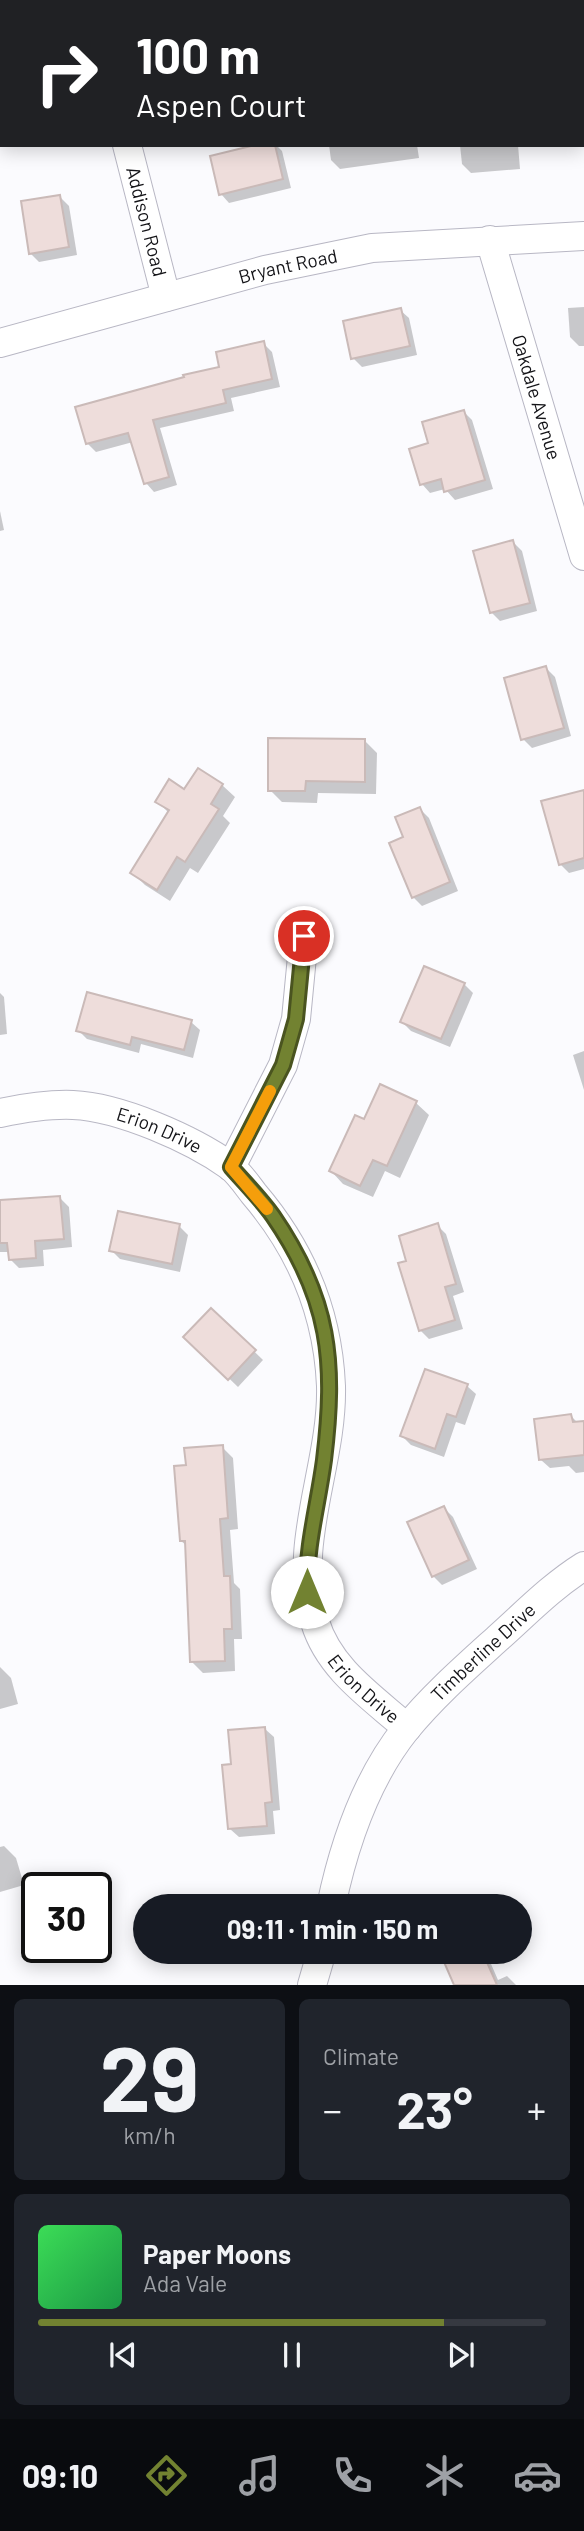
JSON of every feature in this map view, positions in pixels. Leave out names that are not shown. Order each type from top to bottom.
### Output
[{"type":"street","name":"Addison Road","points":[[128,147],[166,297]]},
{"type":"street","name":"Bryant Road","points":[[0,344],[265,270],[372,248],[584,236]]},
{"type":"street","name":"Oakdale Avenue","points":[[490,240],[584,556]]},
{"type":"street","points":[[231,1167],[283,1065],[296,1019],[304,936]]},
{"type":"street","name":"Erion Drive","points":[[0,1113],[23,1108],[74,1105],[112,1111],[190,1143],[231,1167],[271,1214],[309,1279],[321,1315],[328,1353],[331,1389],[324,1462],[306,1565],[307,1592],[324,1647],[355,1683],[407,1728]]},
{"type":"street","name":"Timberline Drive","points":[[334,1894],[361,1807],[378,1773],[407,1728],[488,1647],[563,1579],[584,1566]]},
{"type":"street","points":[[312,1985],[318,1964]]},
{"type":"building","points":[[247,147],[275,147],[283,179],[219,195],[210,156]]},
{"type":"building","points":[[60,195],[69,247],[29,254],[21,201]]},
{"type":"building","points":[[401,308],[410,346],[351,359],[343,321]]},
{"type":"building","points":[[264,341],[272,379],[223,390],[226,403],[153,420],[169,477],[144,484],[128,433],[86,444],[75,407],[219,367],[216,352]]},
{"type":"building","points":[[464,410],[485,480],[444,492],[441,479],[420,485],[409,449],[428,443],[422,422]]},
{"type":"building","points":[[513,540],[530,603],[490,613],[473,551]]},
{"type":"building","points":[[546,666],[564,728],[521,740],[504,678]]},
{"type":"building","points":[[268,738],[365,739],[365,782],[306,781],[305,791],[268,791]]},
{"type":"building","points":[[198,768],[223,784],[211,804],[219,809],[185,862],[177,857],[157,890],[130,873],[169,810],[155,802],[169,779],[184,789]]},
{"type":"building","points":[[584,790],[584,858],[559,865],[541,801]]},
{"type":"building","points":[[420,807],[450,882],[412,898],[389,843],[403,837],[395,817]]},
{"type":"building","points":[[424,966],[465,983],[441,1039],[400,1022]]},
{"type":"building","points":[[87,992],[192,1020],[184,1050],[132,1037],[130,1045],[76,1031]]},
{"type":"building","points":[[380,1084],[417,1101],[387,1166],[373,1160],[360,1186],[329,1171],[355,1115],[364,1119]]},
{"type":"building","points":[[60,1196],[64,1239],[35,1241],[36,1258],[9,1260],[7,1243],[0,1243],[0,1200]]},
{"type":"building","points":[[118,1211],[180,1224],[172,1264],[109,1251]]},
{"type":"building","points":[[438,1223],[456,1284],[445,1287],[455,1320],[419,1331],[398,1263],[406,1261],[399,1236]]},
{"type":"building","points":[[211,1308],[256,1350],[228,1380],[183,1337]]},
{"type":"building","points":[[425,1369],[468,1384],[456,1417],[447,1414],[435,1449],[400,1436]]},
{"type":"building","points":[[571,1414],[573,1422],[584,1421],[584,1455],[539,1460],[534,1419]]},
{"type":"building","points":[[223,1445],[228,1518],[220,1519],[224,1576],[230,1576],[232,1629],[224,1629],[225,1661],[190,1662],[185,1541],[180,1541],[174,1466],[186,1465],[184,1448]]},
{"type":"building","points":[[444,1506],[469,1560],[432,1577],[407,1522]]},
{"type":"building","points":[[265,1727],[272,1802],[265,1803],[267,1826],[228,1829],[222,1765],[231,1764],[228,1730]]},
{"type":"building","points":[[445,1964],[488,1964],[497,1985],[454,1985]]},
{"type":"slow traffic","points":[[267,1209],[231,1167],[270,1091]]},
{"type":"route","points":[[304,936],[296,1019],[283,1065],[231,1167],[271,1214],[291,1245],[309,1279],[325,1334],[331,1389],[324,1462],[310,1531],[306,1565],[307,1592]]}]
